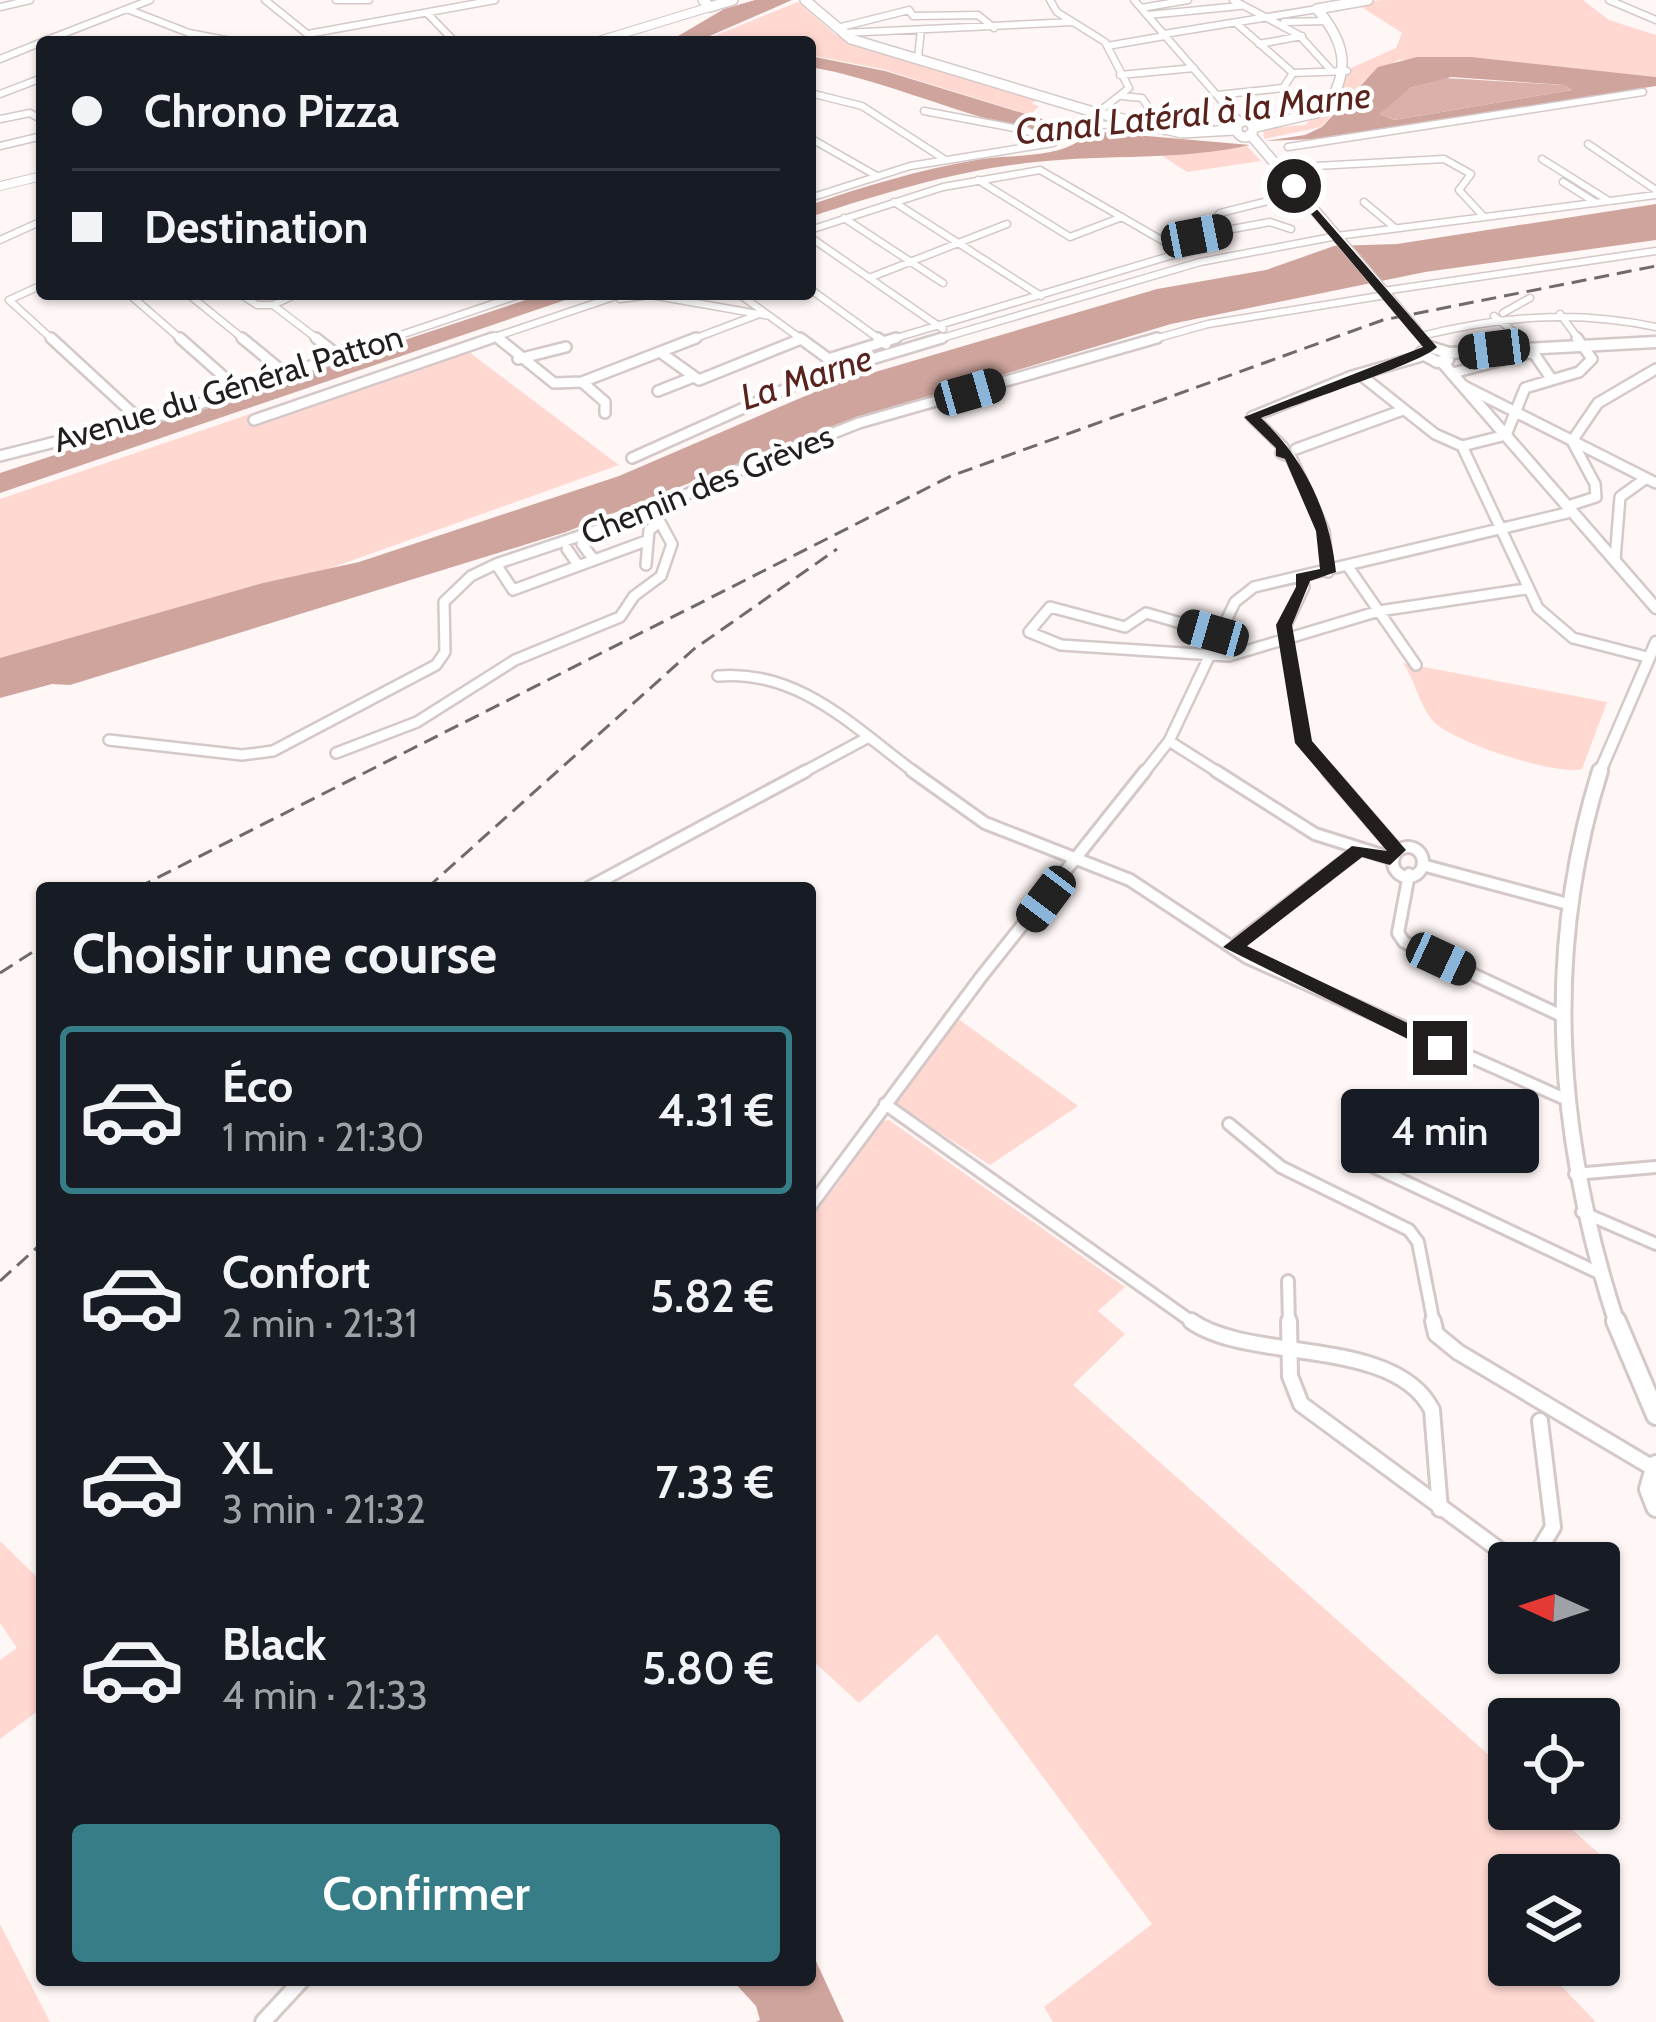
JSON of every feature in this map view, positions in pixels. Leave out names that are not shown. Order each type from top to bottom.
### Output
[{"type":"main road","points":[[706,4],[733,0]]},
{"type":"main road","points":[[807,0],[840,30],[1092,118],[1165,131],[1238,127],[1253,133],[1419,333],[1426,351],[1445,358],[1582,343],[1656,342]]},
{"type":"main road","points":[[1253,133],[1321,113],[1341,89],[1347,71],[1328,21],[1318,9],[1368,0]]},
{"type":"main road","points":[[1445,358],[1568,511],[1656,608]]},
{"type":"main road","points":[[1653,1407],[1599,1274],[1572,1174],[1560,1015],[1568,904],[1592,788],[1612,730],[1656,642]]},
{"type":"main road","points":[[1654,1466],[1648,1489],[1656,1507]]},
{"type":"street","points":[[0,7],[30,0]]},
{"type":"street","points":[[64,36],[150,0]]},
{"type":"street","points":[[265,0],[306,36]]},
{"type":"street","points":[[336,0],[372,0],[386,20]]},
{"type":"street","points":[[317,36],[495,0]]},
{"type":"street","points":[[1134,0],[1217,95],[1238,127]]},
{"type":"street","points":[[1141,8],[1188,0]]},
{"type":"street","points":[[1233,0],[1284,22],[1330,69]]},
{"type":"street","points":[[1308,0],[1318,9]]},
{"type":"street","points":[[1609,0],[1656,20]]},
{"type":"street","points":[[613,36],[706,4]]},
{"type":"street","points":[[816,196],[875,175],[944,159],[1053,143],[1068,137],[1121,95],[1129,88],[1107,46],[1053,5]]},
{"type":"street","points":[[1052,23],[1053,5]]},
{"type":"street","points":[[1148,15],[1245,6]]},
{"type":"street","points":[[127,9],[205,36]]},
{"type":"street","points":[[1107,46],[1318,9]]},
{"type":"street","points":[[840,30],[904,10],[920,31],[918,57]]},
{"type":"street","points":[[427,13],[449,36]]},
{"type":"street","points":[[913,16],[978,14],[994,28]]},
{"type":"street","points":[[944,15],[946,30]]},
{"type":"street","points":[[1284,22],[1328,21]]},
{"type":"street","points":[[840,30],[920,31],[1073,22]]},
{"type":"street","points":[[1235,23],[1293,74]]},
{"type":"street","points":[[1259,44],[1302,36]]},
{"type":"street","points":[[0,59],[36,45]]},
{"type":"street","points":[[0,46],[19,52]]},
{"type":"street","points":[[1120,75],[1194,68]]},
{"type":"street","points":[[1217,95],[1282,88],[1293,74],[1347,71]]},
{"type":"street","points":[[0,94],[36,80]]},
{"type":"street","points":[[1288,146],[1643,92]]},
{"type":"street","points":[[816,94],[862,106],[944,159]]},
{"type":"street","points":[[1121,95],[1142,98],[1165,131]]},
{"type":"street","points":[[924,110],[1025,130],[1053,143]]},
{"type":"street","points":[[0,119],[30,113],[36,116]]},
{"type":"street","points":[[1092,118],[1153,128]]},
{"type":"street","points":[[0,146],[36,137]]},
{"type":"street","points":[[816,142],[875,175]]},
{"type":"street","points":[[1588,144],[1656,192]]},
{"type":"street","points":[[1279,168],[1444,159],[1471,174],[1459,190],[1484,217]]},
{"type":"street","points":[[1542,159],[1609,201]]},
{"type":"street","points":[[816,231],[844,218],[977,179],[1040,170],[1200,262]]},
{"type":"street","points":[[0,186],[36,177]]},
{"type":"street","points":[[1640,178],[1656,177]]},
{"type":"street","points":[[977,179],[1070,237],[1122,217]]},
{"type":"street","points":[[1562,182],[1596,202]]},
{"type":"street","points":[[816,188],[824,193]]},
{"type":"street","points":[[632,458],[842,369],[1200,262],[1280,245],[1656,192]]},
{"type":"street","points":[[828,359],[1183,252],[1234,206],[1300,193]]},
{"type":"street","points":[[894,202],[1059,307]]},
{"type":"street","points":[[1364,202],[1395,228]]},
{"type":"street","points":[[844,218],[943,283]]},
{"type":"street","points":[[1197,236],[1276,222],[1291,230]]},
{"type":"street","points":[[0,240],[36,224]]},
{"type":"street","points":[[869,278],[1007,224]]},
{"type":"street","points":[[1256,224],[1280,245]]},
{"type":"street","points":[[816,238],[955,337]]},
{"type":"street","name":"Chemin des Grèves","points":[[110,740],[242,755],[286,747],[436,665],[445,652],[444,602],[471,576],[654,511],[717,479],[859,423],[1208,324],[1656,251]]},
{"type":"street","points":[[36,288],[9,300],[140,420]]},
{"type":"street","points":[[816,293],[899,353]]},
{"type":"street","points":[[1498,315],[1530,298]]},
{"type":"street","points":[[136,300],[240,391]]},
{"type":"street","points":[[195,300],[286,375]]},
{"type":"street","points":[[250,300],[273,305],[284,300]]},
{"type":"street","name":"Avenue du Général Patton","points":[[1,458],[240,391],[502,300]]},
{"type":"street","points":[[254,420],[605,300]]},
{"type":"street","points":[[599,302],[614,300]]},
{"type":"street","points":[[678,300],[770,316]]},
{"type":"street","points":[[748,300],[842,369]]},
{"type":"street","points":[[273,305],[339,356]]},
{"type":"street","points":[[1419,333],[1498,315],[1560,314],[1656,327]]},
{"type":"street","points":[[1362,376],[1443,440],[1462,446],[1507,435],[1525,388],[1580,372],[1592,359],[1560,314]]},
{"type":"street","points":[[495,337],[554,383],[582,382],[757,315]]},
{"type":"street","points":[[1498,315],[1521,338]]},
{"type":"street","points":[[664,355],[699,380],[801,339]]},
{"type":"street","points":[[518,359],[566,346]]},
{"type":"street","points":[[1402,410],[1294,453],[1281,453],[1283,447],[1256,425],[1253,414],[1426,351]]},
{"type":"street","points":[[1453,373],[1533,352],[1550,377]]},
{"type":"street","points":[[1572,441],[1598,403],[1656,369]]},
{"type":"street","points":[[658,391],[691,377]]},
{"type":"street","points":[[582,382],[604,402],[605,413]]},
{"type":"street","points":[[1464,386],[1651,481]]},
{"type":"street","points":[[816,1199],[884,1104],[1169,741],[1235,602],[1254,587],[1349,568],[1568,511],[1596,497],[1595,484],[1572,441]]},
{"type":"street","points":[[1462,446],[1526,589],[1573,638],[1647,657]]},
{"type":"street","points":[[1294,453],[1324,531],[1328,572]]},
{"type":"street","points":[[1615,560],[1620,497],[1651,481]]},
{"type":"street","points":[[336,753],[417,722],[515,660],[620,616],[664,572],[672,544],[654,511]]},
{"type":"street","points":[[646,565],[650,526],[659,523]]},
{"type":"street","points":[[496,564],[513,590],[646,541]]},
{"type":"street","points":[[582,544],[594,560]]},
{"type":"street","points":[[567,549],[578,566]]},
{"type":"street","points":[[1349,568],[1416,665]]},
{"type":"street","points":[[1302,578],[1304,587],[1284,625],[1284,641],[1304,743],[1394,854],[1398,870],[1409,874],[1426,866],[1568,904]]},
{"type":"street","points":[[1220,634],[1146,613],[1125,627],[1053,607],[1046,608],[1029,632],[1057,645],[1229,656],[1379,611],[1526,589]]},
{"type":"street","points":[[718,676],[753,673],[789,682],[985,824],[1130,880],[1232,947],[1440,1048],[1563,1098]]},
{"type":"street","points":[[598,882],[865,739]]},
{"type":"street","points":[[1169,741],[1315,834],[1359,850],[1417,852],[1426,866]]},
{"type":"street","points":[[1232,947],[1359,850]]},
{"type":"street","points":[[1409,874],[1398,933],[1404,941],[1560,1015]]},
{"type":"street","points":[[884,1104],[1212,1336],[1364,1360],[1426,1398],[1432,1410],[1440,1509]]},
{"type":"street","points":[[1229,1124],[1281,1167],[1409,1230],[1418,1242],[1436,1334],[1458,1352],[1654,1466]]},
{"type":"street","points":[[1372,1166],[1599,1274]]},
{"type":"street","points":[[1572,1174],[1656,1167]]},
{"type":"street","points":[[1581,1211],[1656,1244]]},
{"type":"street","points":[[1288,1281],[1292,1389],[1301,1404],[1509,1557],[1540,1551],[1553,1527],[1540,1420]]},
{"type":"street","points":[[263,2022],[296,1986]]},
{"type":"shaded area","points":[[755,0],[792,0],[710,36],[678,36],[724,9]]},
{"type":"shaded area","points":[[1583,0],[1609,20],[1656,35],[1656,77],[1471,58],[1398,60],[1364,81],[1321,127],[1264,139],[1263,129],[1305,125],[1340,89],[1351,68],[1396,48],[1402,33],[1357,4]]},
{"type":"shaded area","points":[[798,2],[836,35],[1036,100],[1032,104],[1039,106],[1030,115],[882,69],[816,56],[816,36],[714,36]]},
{"type":"shaded area","points":[[816,57],[885,71],[1078,130],[1250,145],[1007,166],[921,184],[816,215],[816,203],[892,179],[976,160],[1056,151],[1079,141],[1073,134],[1012,125],[816,68]]},
{"type":"shaded area","points":[[1417,57],[1471,57],[1656,77],[1656,86],[1318,139],[1265,141],[1305,135],[1322,127],[1378,67]],"holes":[[[1451,77],[1564,85],[1572,90],[1394,120],[1380,114],[1410,88]]]},
{"type":"shaded area","points":[[1445,78],[1564,85],[1572,90],[1394,120],[1380,114],[1407,89]]},
{"type":"shaded area","points":[[1247,146],[1261,161],[1187,172],[1161,155]]},
{"type":"shaded area","points":[[1656,204],[1656,240],[1425,272],[1171,324],[838,424],[566,532],[70,685],[52,684],[0,698],[0,658],[263,583],[359,562],[619,476],[831,385],[1157,289],[1266,270],[1334,246],[1397,244]]},
{"type":"shaded area","points":[[526,300],[565,300],[0,493],[0,473]]},
{"type":"shaded area","points":[[465,349],[619,465],[314,574],[0,660],[0,499],[321,390],[316,395]]},
{"type":"shaded area","points":[[1403,663],[1607,702],[1582,769],[1528,762],[1444,729],[1428,715]]},
{"type":"shaded area","points":[[946,1010],[1078,1106],[990,1165],[887,1099]]},
{"type":"shaded area","points":[[889,1120],[1125,1287],[1098,1311],[1125,1334],[1073,1385],[1488,1754],[1488,1830],[1573,1830],[1599,1854],[1488,1854],[1488,1986],[1561,1986],[1596,2022],[1053,2022],[1044,2007],[1152,1924],[937,1634],[859,1703],[816,1664],[816,1204],[826,1188],[833,1190],[843,1177],[837,1173],[877,1122]]},
{"type":"shaded area","points":[[0,1541],[36,1576],[36,1712],[0,1739],[0,1660],[17,1648],[0,1623]]},
{"type":"shaded area","points":[[0,1924],[50,2022],[0,2022]]},
{"type":"shaded area","points":[[816,1961],[844,2022],[756,2022],[760,2020],[756,2006],[738,1986],[816,1986]]},
{"type":"railway","points":[[149,882],[951,476],[1383,320],[1656,266]]},
{"type":"railway","points":[[434,882],[694,649],[837,549]]},
{"type":"railway","points":[[0,973],[36,950]]},
{"type":"railway","points":[[0,1281],[36,1248]]},
{"type":"route","points":[[1294,186],[1430,347],[1421,351],[1422,356],[1352,376],[1252,417],[1283,447],[1281,453],[1291,457],[1324,531],[1328,572],[1302,578],[1304,587],[1284,625],[1304,743],[1397,850],[1390,858],[1359,850],[1232,947],[1440,1048]]},
{"type":"water label","name":"Canal Latéral à la Marne","points":[[1193,113]]},
{"type":"water label","name":"La Marne","points":[[806,377]]}]
